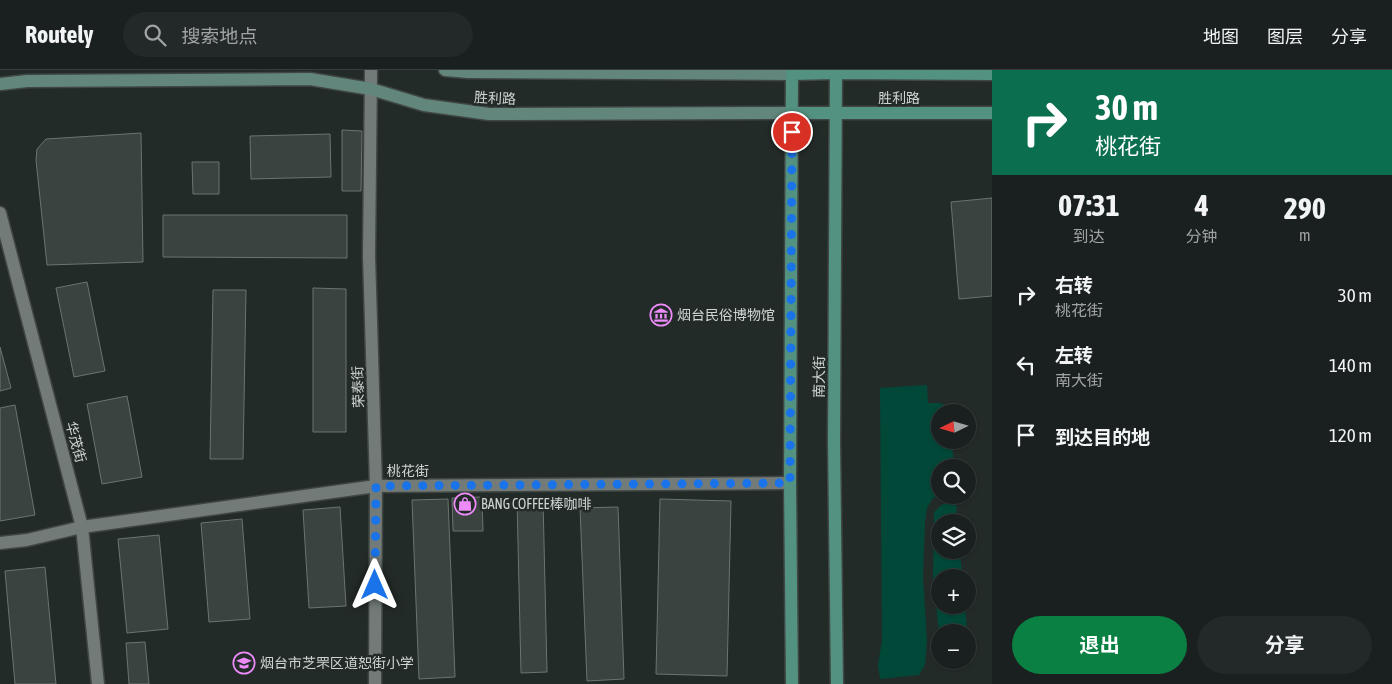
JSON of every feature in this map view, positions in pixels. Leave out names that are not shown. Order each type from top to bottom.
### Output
[{"type":"main road","name":"胜利路","points":[[445,70],[468,72],[836,71],[992,74]]},
{"type":"main road","name":"南大街","points":[[836,71],[834,441],[837,684]]},
{"type":"main road","name":"南大街","points":[[792,72],[790,483],[792,684]]},
{"type":"main road","name":"胜利路","points":[[0,84],[27,80],[310,79],[371,89],[424,105],[489,114],[992,113]]},
{"type":"street","name":"荣泰街","points":[[371,70],[369,256],[376,486],[375,684]]},
{"type":"street","name":"华茂街","points":[[0,213],[82,527],[98,684]]},
{"type":"street","name":"桃花街","points":[[0,543],[27,540],[82,527],[376,486],[790,483]]},
{"type":"green space","points":[[927,385],[928,403],[942,404],[931,404],[931,449],[953,449],[953,459],[931,459],[931,501],[927,508],[925,523],[923,577],[927,641],[925,665],[919,675],[880,679],[878,665],[882,640],[880,388]]},
{"type":"green space","points":[[943,504],[956,504],[957,514],[934,514]]},
{"type":"green space","points":[[933,559],[961,559],[961,569],[933,569]]},
{"type":"green space","points":[[937,614],[966,614],[967,624],[938,624]]},
{"type":"building","points":[[342,130],[362,131],[361,191],[342,191]]},
{"type":"building","points":[[141,133],[143,262],[47,265],[36,160],[37,149],[46,139]]},
{"type":"building","points":[[330,134],[331,177],[251,179],[250,136]]},
{"type":"building","points":[[192,162],[219,162],[219,194],[193,194]]},
{"type":"building","points":[[992,198],[992,296],[959,299],[951,202]]},
{"type":"building","points":[[163,215],[347,215],[347,258],[163,257]]},
{"type":"building","points":[[87,282],[105,371],[74,377],[56,288]]},
{"type":"building","points":[[313,288],[346,289],[346,432],[313,432]]},
{"type":"building","points":[[213,290],[246,290],[243,459],[210,459]]},
{"type":"building","points":[[0,347],[11,388],[0,391]]},
{"type":"building","points":[[127,396],[142,477],[102,484],[87,404]]},
{"type":"building","points":[[15,405],[35,515],[0,521],[0,408]]},
{"type":"building","points":[[482,497],[483,531],[453,531],[452,498]]},
{"type":"building","points":[[448,499],[455,677],[419,679],[412,500]]},
{"type":"building","points":[[543,499],[547,672],[521,673],[517,500]]},
{"type":"building","points":[[660,499],[731,501],[727,676],[656,674]]},
{"type":"building","points":[[340,507],[346,606],[309,608],[303,510]]},
{"type":"building","points":[[618,507],[624,679],[587,681],[580,508]]},
{"type":"building","points":[[242,519],[250,619],[209,622],[201,523]]},
{"type":"building","points":[[159,535],[168,629],[127,633],[118,539]]},
{"type":"building","points":[[45,567],[56,684],[15,684],[5,571]]},
{"type":"building","points":[[145,642],[149,684],[129,684],[126,643]]},
{"type":"place","name":"烟台民俗博物馆","points":[[661,315]]},
{"type":"place","name":"BANG COFFEE棒咖啡","points":[[465,504]]},
{"type":"place","name":"烟台市芝罘区道恕街小学","points":[[244,663]]},
{"type":"route","points":[[375,585],[376,486],[790,483],[792,132]]}]
